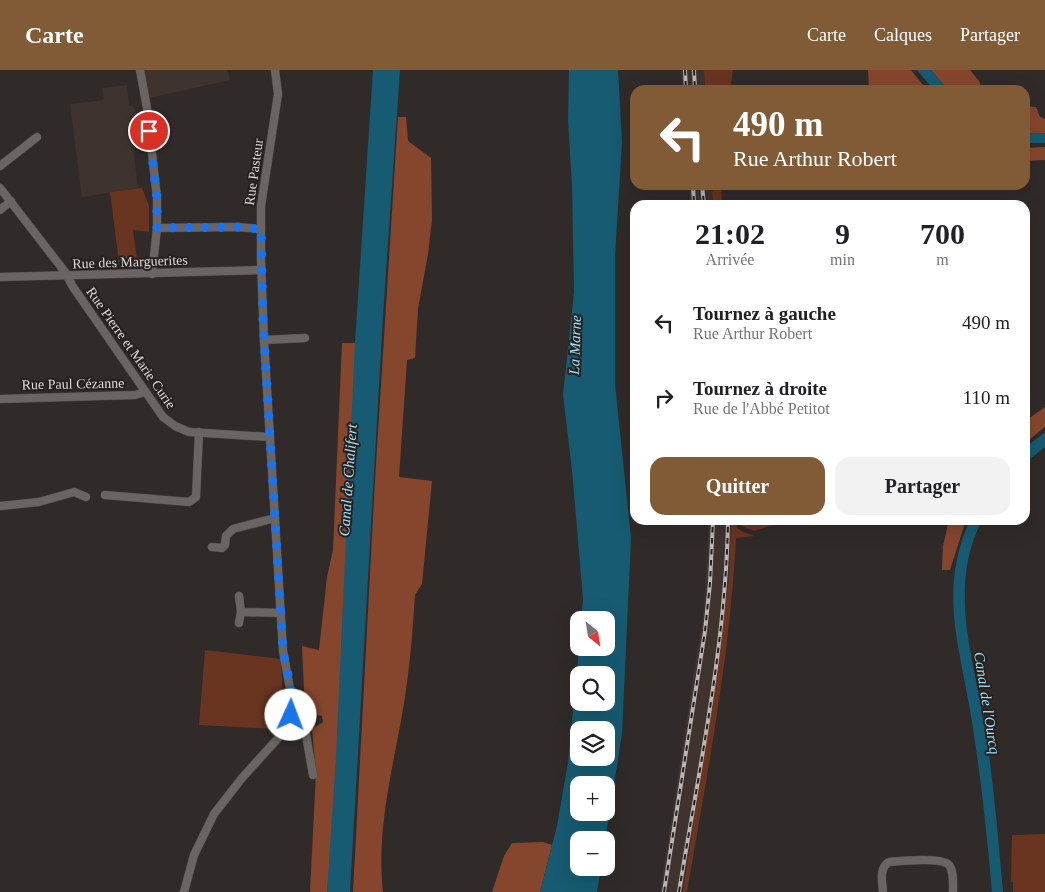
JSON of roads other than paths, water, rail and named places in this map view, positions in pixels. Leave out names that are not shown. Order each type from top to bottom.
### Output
[{"type":"street","points":[[140,70],[147,108],[156,183],[157,228],[152,274]]},
{"type":"street","name":"Rue Pasteur","points":[[275,70],[278,94],[261,206],[261,270],[283,651],[293,698],[293,708]]},
{"type":"street","points":[[0,166],[37,137]]},
{"type":"street","name":"Rue Pierre et Marie Curie","points":[[0,188],[68,276],[73,287],[163,417],[175,426],[188,432],[270,437]]},
{"type":"street","points":[[0,210],[11,202]]},
{"type":"street","points":[[157,228],[237,227],[261,229]]},
{"type":"street","name":"Rue des Marguerites","points":[[0,277],[261,270]]},
{"type":"street","points":[[264,340],[305,338]]},
{"type":"street","name":"Rue Paul Cézanne","points":[[0,399],[135,395],[145,392]]},
{"type":"street","points":[[105,496],[189,502],[192,500],[196,497],[199,432]]},
{"type":"street","points":[[0,506],[39,502],[74,492],[86,497]]},
{"type":"street","points":[[212,547],[222,548],[225,545],[226,536],[233,529],[275,518]]},
{"type":"street","points":[[239,596],[241,612],[239,624]]},
{"type":"street","points":[[241,612],[281,613]]},
{"type":"street","points":[[184,892],[194,855],[205,830],[222,801],[280,735],[289,720],[293,708],[299,713],[305,729],[313,775]]},
{"type":"street","points":[[883,892],[882,870],[884,864],[889,862],[942,860],[949,865],[952,874],[953,892]]},
{"type":"water","points":[[373,70],[400,70],[383,316],[350,892],[327,892],[336,755],[355,342]]},
{"type":"water","name":"La Marne","points":[[569,70],[618,70],[622,142],[615,256],[615,384],[631,538],[622,734],[615,778],[615,776],[570,776],[570,821],[608,821],[606,831],[570,831],[570,876],[600,876],[597,892],[540,892],[557,826],[570,741],[570,766],[615,766],[615,721],[572,721],[573,711],[615,711],[615,666],[577,666],[578,656],[615,656],[615,611],[582,611],[583,599],[572,470],[563,395],[574,292],[572,186],[568,120]]},
{"type":"water","points":[[917,70],[931,70],[944,85],[930,85]]},
{"type":"water","points":[[1045,133],[1045,143],[1030,143],[1030,134]]},
{"type":"water","points":[[1045,432],[1045,447],[1030,459],[1030,444]]},
{"type":"water","points":[[968,525],[980,525],[972,546],[966,572],[966,624],[988,749],[996,810],[1003,892],[992,892],[978,764],[954,621],[953,596],[960,546]]},
{"type":"railway","points":[[685,70],[686,85]]},
{"type":"railway","points":[[694,70],[695,85]]},
{"type":"railway","points":[[693,190],[694,200]]},
{"type":"railway","points":[[702,190],[704,200]]},
{"type":"railway","points":[[664,892],[705,631],[713,525]]},
{"type":"railway","points":[[679,892],[717,660],[726,567],[728,525]]},
{"type":"water label","name":"Canal de Chalifert","points":[[348,480]]},
{"type":"water label","name":"Canal de l'Ourcq","points":[[987,703]]}]
